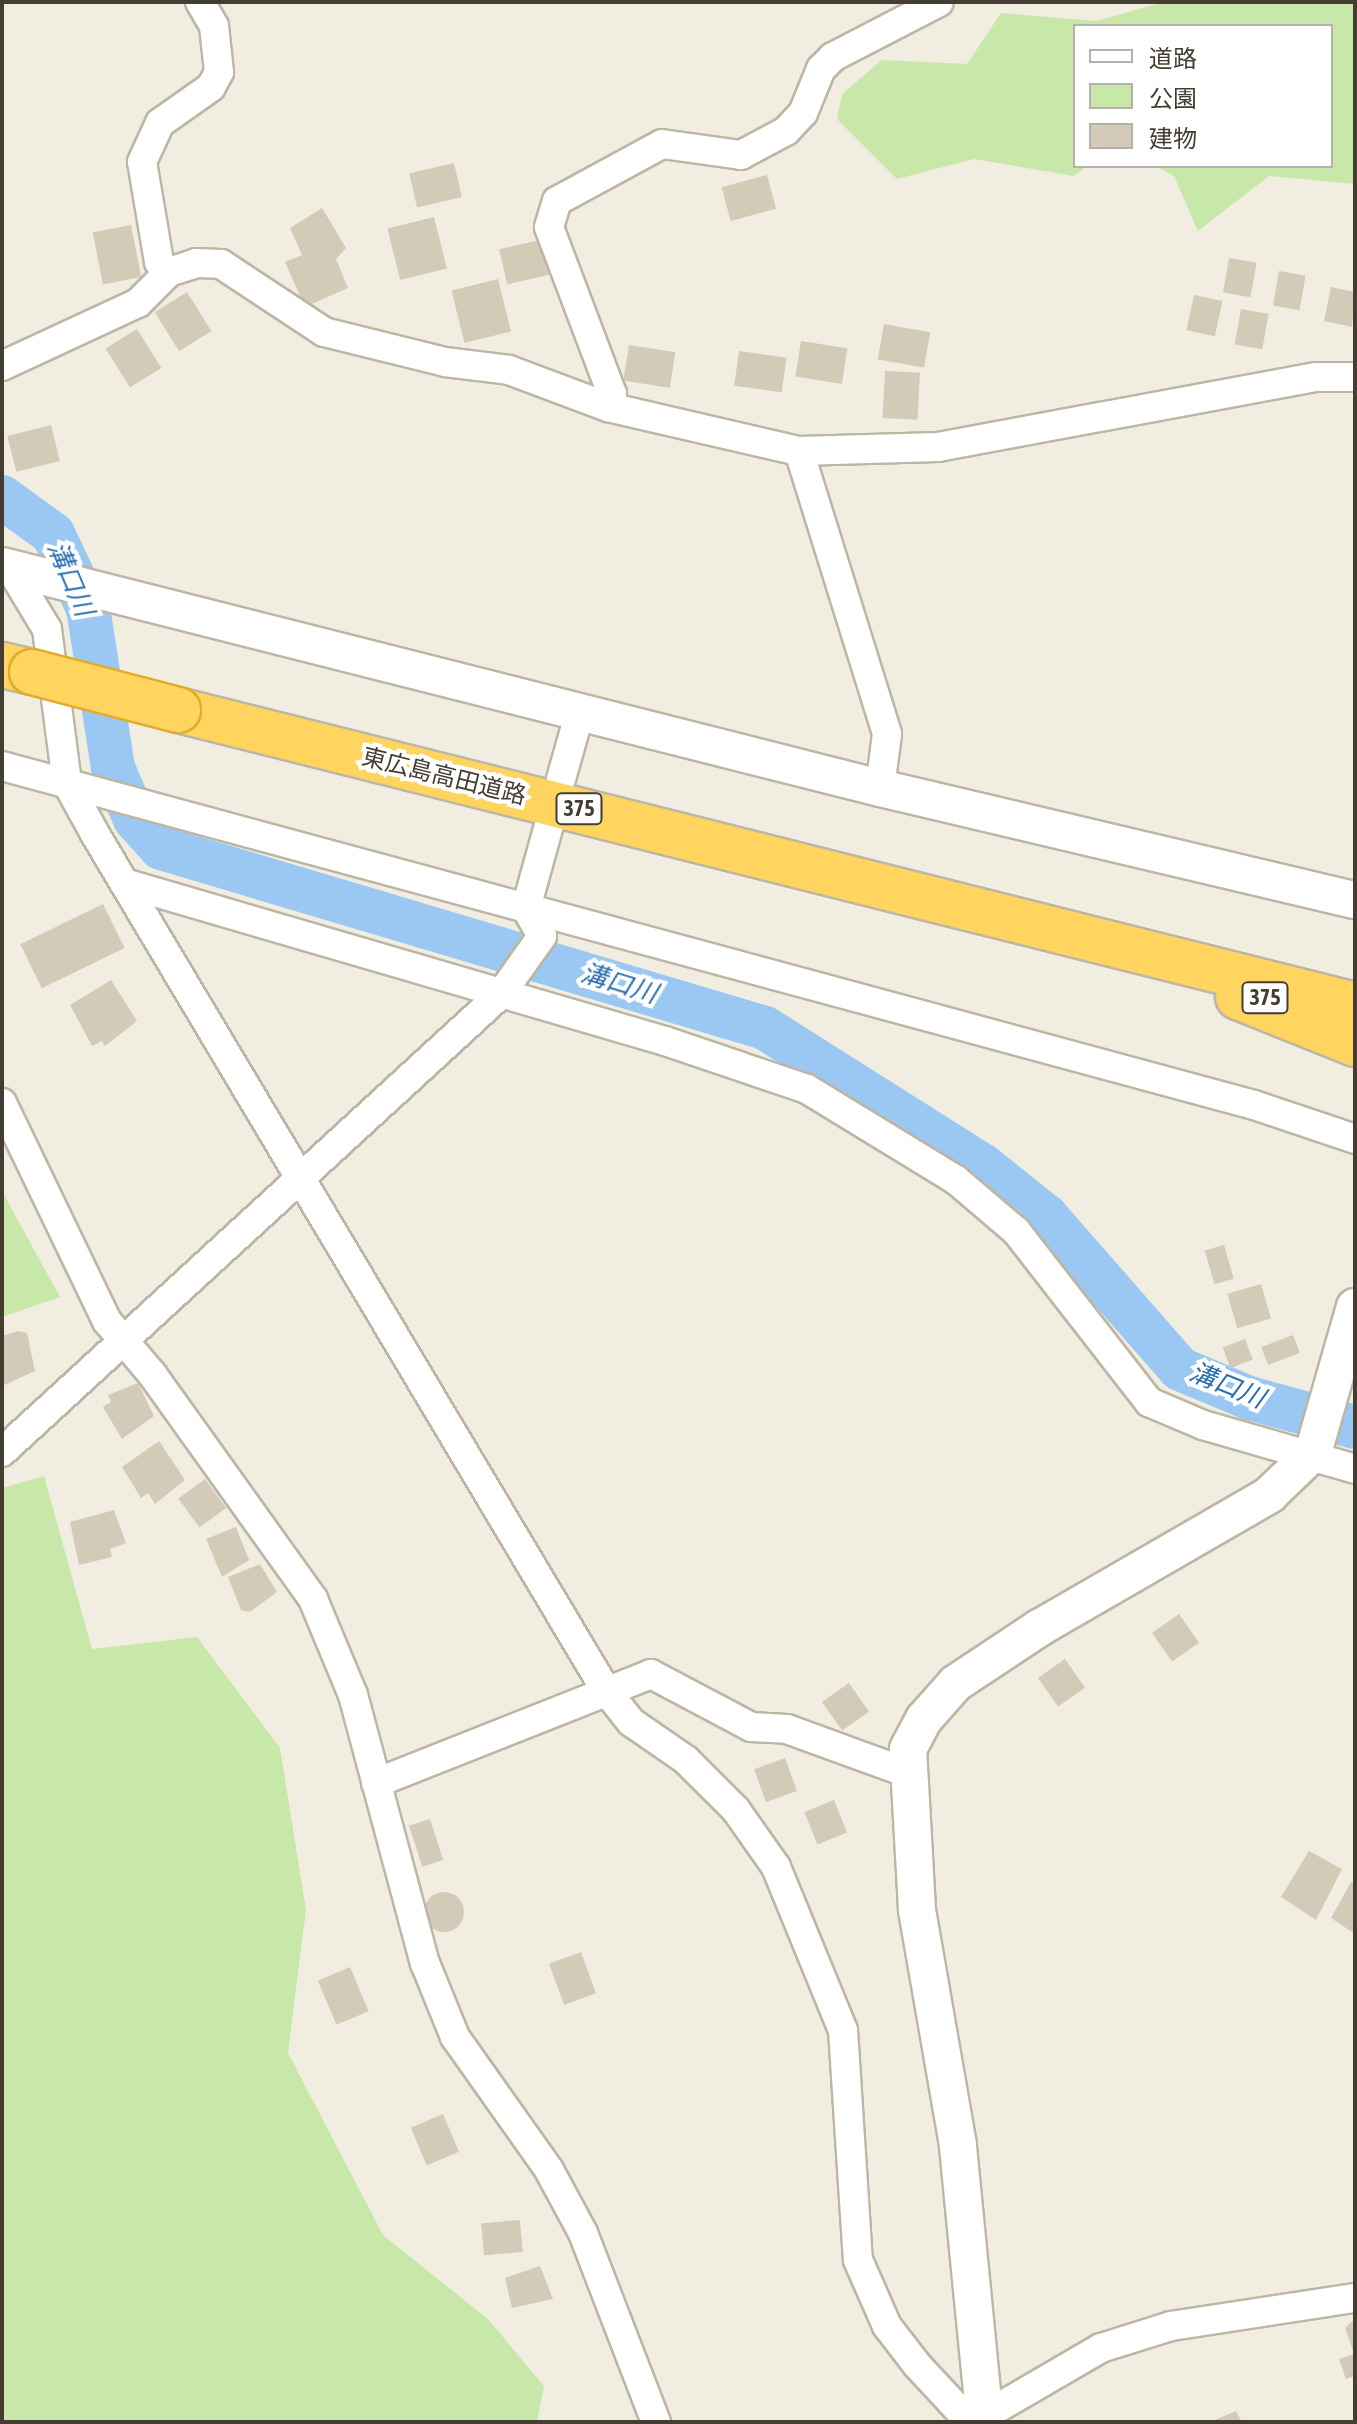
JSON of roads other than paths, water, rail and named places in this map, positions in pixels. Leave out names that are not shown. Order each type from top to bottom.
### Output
[{"type":"highway","name":"東広島高田道路","points":[[17,668],[980,909]]},
{"type":"highway","name":"375","points":[[980,909],[1175,972],[1355,1024]]},
{"type":"highway","name":"375","points":[[980,909],[1355,1003]]},
{"type":"highway","points":[[1175,972],[1355,1044]]},
{"type":"street","points":[[169,272],[159,262],[142,162],[160,123],[211,87],[219,72],[214,26],[200,2]]},
{"type":"street","points":[[608,407],[612,394],[549,227],[557,201],[662,144],[741,155],[795,122],[833,57],[939,2]]},
{"type":"street","points":[[2,366],[138,303],[169,272],[196,263],[221,264],[324,332],[445,362],[509,370],[608,407],[742,443],[799,451],[938,447],[1316,377],[1355,377]]},
{"type":"street","points":[[799,451],[887,734],[880,788]]},
{"type":"street","points":[[6,567],[118,598],[880,788],[1355,900]]},
{"type":"street","points":[[6,567],[47,629],[67,783],[124,883],[605,1689],[631,1722],[686,1760],[736,1810],[776,1867],[843,2030],[858,2260],[887,2326],[917,2365],[959,2410],[985,2419]]},
{"type":"street","points":[[561,779],[580,712]]},
{"type":"street","points":[[2,766],[1254,1105],[1355,1139]]},
{"type":"street","points":[[2,1452],[501,994],[542,936],[526,908],[549,825]]},
{"type":"street","points":[[124,883],[501,994],[807,1089],[956,1180],[1016,1231],[1149,1402],[1203,1425],[1313,1453],[1355,1469]]},
{"type":"street","points":[[2,1103],[107,1321],[313,1599],[353,1695],[425,1963],[455,2037],[549,2170],[583,2233],[656,2422]]},
{"type":"street","points":[[985,2419],[958,2145],[917,1909],[908,1749],[924,1719],[956,1683],[1039,1628],[1269,1495],[1313,1453],[1355,1307]]},
{"type":"street","points":[[376,1783],[605,1689],[660,1676],[708,1708],[751,1727],[787,1729],[908,1773]]},
{"type":"street","points":[[985,2419],[1101,2348],[1171,2326],[1355,2298]]},
{"type":"waterway","name":"溝口川","points":[[2,497],[53,534],[88,608],[113,768],[135,819],[161,848],[765,1028],[982,1165],[1046,1216],[1180,1369],[1249,1398],[1355,1427]]}]
